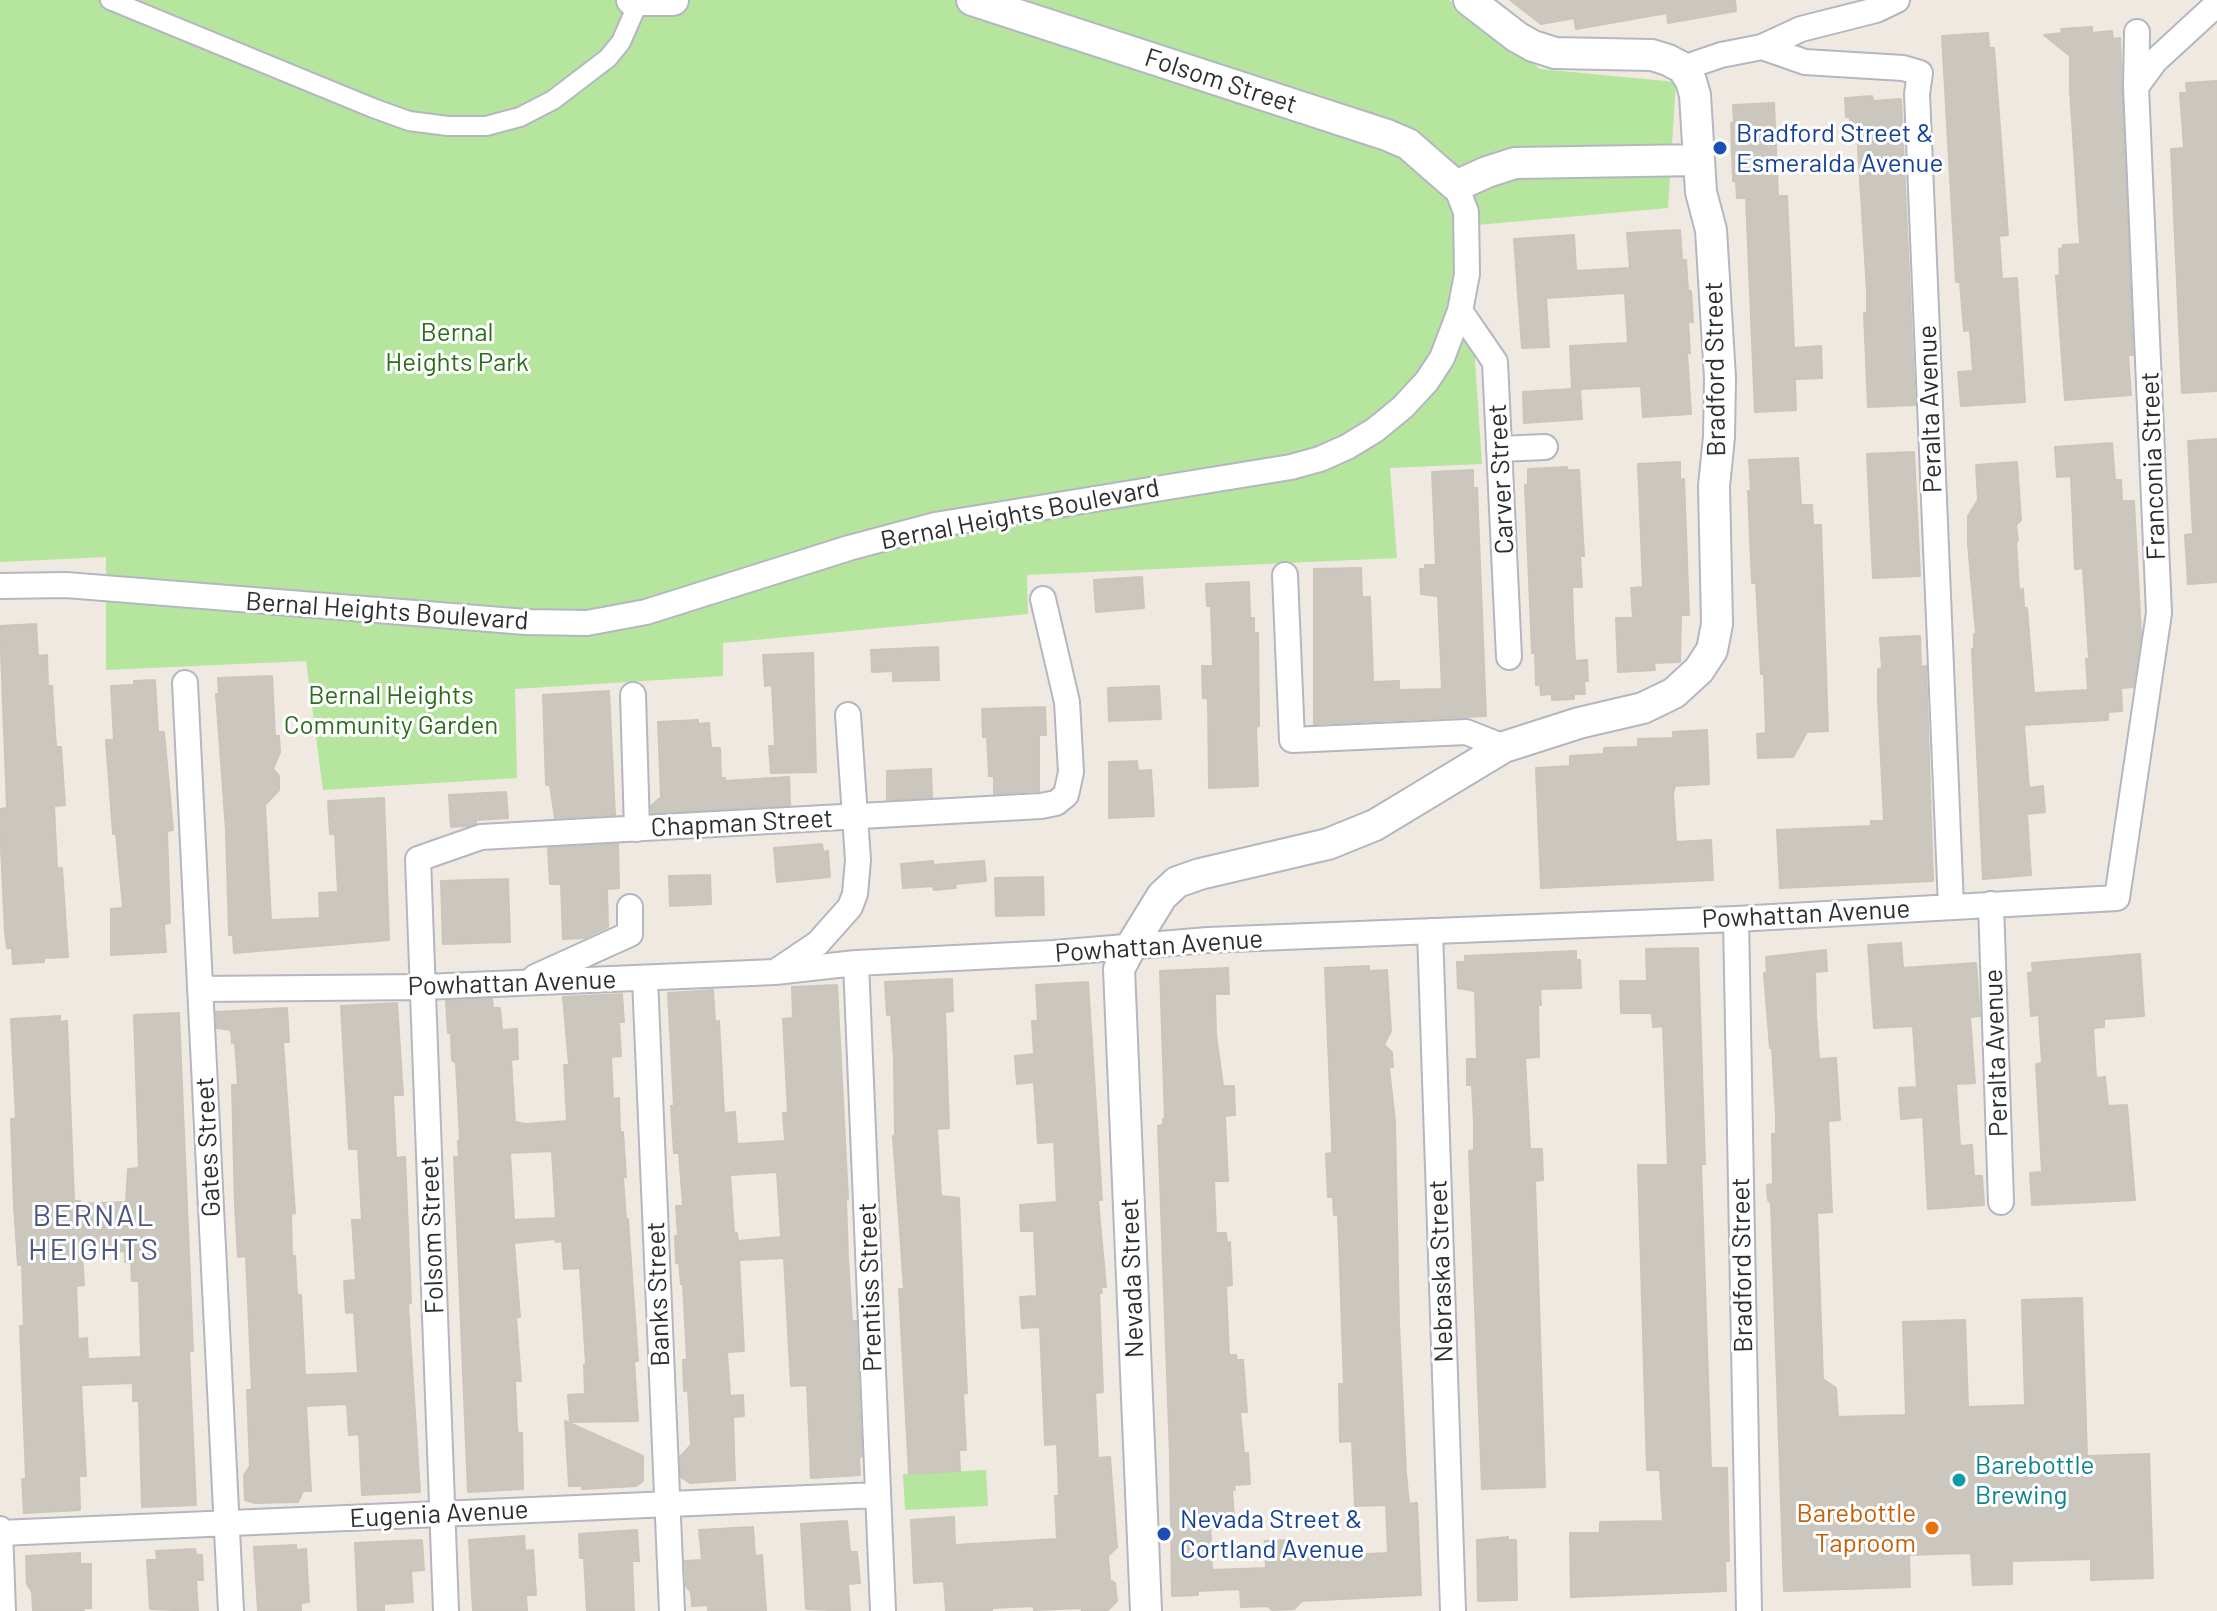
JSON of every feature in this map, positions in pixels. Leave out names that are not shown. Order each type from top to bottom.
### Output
[{"type":"street","points":[[110,0],[373,108],[409,121],[448,126],[486,126],[520,117],[553,100],[608,58],[621,42],[635,1],[673,0]]},
{"type":"street","name":"Folsom Street","points":[[972,0],[1387,135],[1408,144],[1456,186]]},
{"type":"street","points":[[1469,0],[1517,37],[1555,53],[1652,55],[1683,68],[1710,58],[1762,47],[1801,29],[1876,10],[1897,0]]},
{"type":"street","points":[[2136,87],[2155,61],[2217,4]]},
{"type":"street","name":"Franconia Street","points":[[2117,898],[2159,613],[2136,87],[2137,32]]},
{"type":"street","name":"Peralta Avenue","points":[[1762,47],[1805,62],[1903,68],[1920,73],[1918,110],[1951,906]]},
{"type":"street","name":"Bradford Street","points":[[1504,747],[1579,723],[1643,708],[1674,693],[1699,670],[1712,650],[1717,624],[1714,486],[1720,378],[1711,230],[1701,192],[1695,95],[1683,68]]},
{"type":"street","points":[[1456,186],[1515,163],[1699,160]]},
{"type":"street","name":"Bernal Heights Boulevard","points":[[0,586],[66,585],[556,624],[617,619],[935,525],[1291,467],[1320,459],[1375,430],[1403,407],[1427,381],[1442,358],[1460,311],[1467,274],[1466,212],[1456,186]]},
{"type":"street","name":"Carver Street","points":[[1460,311],[1495,362],[1509,657]]},
{"type":"street","points":[[1499,449],[1545,447]]},
{"type":"street","points":[[1285,575],[1292,740],[1466,732],[1504,747]]},
{"type":"street","name":"Chapman Street","points":[[418,859],[481,837],[1056,803],[1066,795],[1071,772],[1067,702],[1043,599]]},
{"type":"street","name":"Gates Street","points":[[185,683],[231,1611]]},
{"type":"street","points":[[633,695],[637,829]]},
{"type":"street","points":[[775,972],[818,943],[850,907],[855,894],[858,860],[848,715]]},
{"type":"street","points":[[1130,948],[1162,896],[1177,882],[1328,844],[1375,825],[1504,747]]},
{"type":"street","name":"Folsom Street","points":[[418,859],[446,1611]]},
{"type":"street","name":"Powhattan Avenue","points":[[200,989],[424,987],[775,972],[856,963],[1130,948],[1208,940],[1736,919],[2117,898]]},
{"type":"street","name":"Peralta Avenue","points":[[1991,904],[2001,1202]]},
{"type":"street","points":[[522,983],[630,934],[630,907]]},
{"type":"street","name":"Bradford Street","points":[[1736,919],[1749,1611]]},
{"type":"street","name":"Nebraska Street","points":[[1430,931],[1453,1611]]},
{"type":"street","name":"Nevada Street","points":[[1130,948],[1119,969],[1146,1611]]},
{"type":"street","name":"Prentiss Street","points":[[856,963],[883,1611]]},
{"type":"street","name":"Banks Street","points":[[645,978],[672,1611]]},
{"type":"street","name":"Eugenia Avenue","points":[[0,1531],[878,1495]]},
{"type":"street","points":[[0,1531],[3,1611]]},
{"type":"green space","name":"Bernal Heights Park","points":[[0,0],[1449,0],[1540,69],[1676,82],[1668,208],[1466,226],[1482,464],[1390,468],[1397,558],[1027,575],[1028,614],[723,643],[723,676],[515,689],[517,778],[323,790],[306,661],[106,670],[106,557],[0,562]]},
{"type":"green space","points":[[986,1470],[988,1506],[905,1510],[903,1474]]},
{"type":"building","points":[[1510,0],[1735,0],[1736,11],[1668,23],[1667,13],[1576,29],[1574,18],[1541,24]]},
{"type":"building","points":[[2092,27],[2092,33],[2112,31],[2113,39],[2120,38],[2133,355],[2128,355],[2131,395],[2065,400],[2056,276],[2060,275],[2059,249],[2063,245],[2080,244],[2070,56],[2044,35],[2062,33],[2061,29]]},
{"type":"building","points":[[1988,33],[1989,48],[1994,48],[2008,235],[1999,236],[2002,279],[2017,278],[2025,402],[1961,406],[1958,372],[1973,371],[1970,330],[1964,331],[1960,282],[1956,282],[1942,36]]},
{"type":"building","points":[[2217,81],[2217,391],[2182,393],[2171,149],[2184,148],[2180,93],[2187,93],[2186,83]]},
{"type":"building","points":[[1872,96],[1873,101],[1901,99],[1915,405],[1868,407],[1864,313],[1867,313],[1867,291],[1857,131],[1851,131],[1850,117],[1846,117],[1845,98]]},
{"type":"building","points":[[1774,103],[1778,196],[1787,196],[1794,348],[1821,346],[1822,378],[1795,379],[1796,410],[1755,412],[1746,198],[1737,198],[1736,181],[1733,181],[1731,123],[1734,122],[1733,105]]},
{"type":"building","points":[[1680,230],[1693,322],[1688,322],[1690,353],[1687,353],[1691,414],[1643,417],[1641,386],[1580,389],[1582,419],[1524,423],[1523,392],[1572,389],[1570,346],[1628,343],[1625,293],[1546,298],[1549,347],[1522,348],[1514,239],[1574,235],[1576,271],[1630,268],[1627,233]]},
{"type":"building","points":[[2217,439],[2217,582],[2188,584],[2185,535],[2193,534],[2188,441]]},
{"type":"building","points":[[2112,443],[2115,480],[2121,480],[2122,501],[2134,501],[2141,634],[2133,687],[2121,688],[2122,711],[2108,712],[2108,720],[2024,725],[2029,788],[2043,786],[2045,812],[2027,814],[2031,875],[1983,879],[1972,649],[1976,634],[1968,544],[1968,516],[1978,500],[1976,465],[2017,462],[2021,520],[2016,525],[2019,590],[2023,589],[2024,608],[2027,608],[2034,693],[2088,690],[2083,568],[2075,569],[2071,476],[2057,477],[2055,447]]},
{"type":"building","points":[[1914,452],[1920,576],[1873,578],[1867,454]]},
{"type":"building","points":[[1798,458],[1801,505],[1812,505],[1813,525],[1821,525],[1828,731],[1807,732],[1793,757],[1758,758],[1757,734],[1766,733],[1756,583],[1752,583],[1749,460]]},
{"type":"building","points":[[1680,462],[1680,480],[1684,479],[1689,615],[1681,615],[1680,662],[1654,663],[1655,670],[1618,672],[1616,618],[1633,618],[1631,588],[1643,587],[1638,464]]},
{"type":"building","points":[[1567,467],[1567,470],[1579,470],[1584,556],[1580,556],[1582,587],[1572,587],[1573,620],[1575,661],[1587,660],[1588,681],[1584,681],[1585,694],[1574,694],[1574,699],[1552,700],[1552,694],[1541,695],[1540,684],[1536,685],[1525,485],[1528,485],[1528,469]]},
{"type":"building","points":[[1473,470],[1473,488],[1477,488],[1486,716],[1314,724],[1314,569],[1361,568],[1362,597],[1370,597],[1373,682],[1399,681],[1399,690],[1442,689],[1438,596],[1421,594],[1420,569],[1425,569],[1425,565],[1436,565],[1432,472]]},
{"type":"building","points":[[1142,577],[1144,608],[1096,612],[1094,580]]},
{"type":"building","points":[[1249,582],[1250,618],[1254,618],[1254,634],[1258,633],[1258,786],[1209,788],[1208,698],[1203,698],[1202,666],[1213,666],[1211,606],[1207,606],[1206,584]]},
{"type":"building","points":[[36,624],[38,656],[47,655],[56,747],[61,747],[65,805],[54,806],[57,868],[62,868],[68,957],[13,964],[12,948],[7,948],[5,932],[0,827],[0,809],[7,808],[0,626]]},
{"type":"building","points":[[1920,636],[1921,667],[1926,666],[1933,881],[1780,888],[1777,830],[1871,826],[1871,821],[1884,821],[1878,699],[1878,669],[1882,668],[1880,638]]},
{"type":"building","points":[[938,647],[939,680],[893,681],[893,671],[872,672],[871,650]]},
{"type":"building","points":[[813,653],[816,772],[771,773],[769,746],[775,746],[772,685],[765,686],[763,655]]},
{"type":"building","points":[[272,676],[275,736],[279,736],[280,752],[273,769],[279,776],[279,790],[265,805],[271,920],[320,918],[319,893],[338,892],[335,834],[330,834],[328,801],[384,798],[389,940],[234,953],[233,935],[229,935],[226,830],[216,694],[219,694],[218,678]]},
{"type":"building","points":[[155,680],[158,732],[164,732],[173,830],[167,831],[170,923],[164,924],[166,952],[111,955],[111,909],[123,908],[116,833],[113,834],[106,740],[114,740],[111,686]]},
{"type":"building","points":[[1159,686],[1161,719],[1109,721],[1108,688]]},
{"type":"building","points":[[609,691],[615,815],[555,818],[550,785],[546,785],[543,695]]},
{"type":"building","points":[[1045,707],[1046,735],[1039,735],[1039,791],[994,794],[994,776],[989,776],[987,737],[983,737],[982,709]]},
{"type":"building","points":[[698,720],[698,724],[709,723],[711,748],[720,748],[721,778],[725,781],[789,777],[790,805],[652,813],[651,806],[661,797],[658,722]]},
{"type":"building","points":[[1707,730],[1709,784],[1675,786],[1673,793],[1676,842],[1711,840],[1713,880],[1541,888],[1536,768],[1570,766],[1570,756],[1604,754],[1604,748],[1638,747],[1638,739],[1673,738],[1673,732]]},
{"type":"building","points":[[1137,761],[1138,771],[1151,770],[1154,816],[1109,818],[1109,762]]},
{"type":"building","points":[[931,769],[932,797],[887,800],[887,771]]},
{"type":"building","points":[[506,792],[508,818],[476,820],[468,826],[451,827],[449,795]]},
{"type":"building","points":[[618,844],[619,888],[607,889],[608,927],[584,938],[563,939],[561,884],[550,884],[548,848]]},
{"type":"building","points":[[822,844],[823,852],[828,851],[830,877],[777,882],[774,848]]},
{"type":"building","points":[[933,861],[933,865],[984,861],[986,881],[934,890],[933,886],[903,888],[901,864]]},
{"type":"building","points":[[710,875],[711,904],[670,906],[669,876]]},
{"type":"building","points":[[1043,877],[1044,915],[996,916],[995,878]]},
{"type":"building","points":[[508,879],[510,942],[443,944],[441,881]]},
{"type":"building","points":[[1901,943],[1903,968],[1976,963],[1980,1016],[1970,1017],[1975,1083],[1956,1084],[1960,1146],[1972,1145],[1974,1176],[1982,1176],[1984,1205],[1928,1209],[1923,1117],[1901,1119],[1899,1088],[1917,1087],[1913,1026],[1874,1028],[1868,945]]},
{"type":"building","points":[[1698,948],[1711,1468],[1727,1468],[1729,1561],[1725,1561],[1726,1591],[1571,1597],[1570,1533],[1600,1533],[1600,1522],[1663,1521],[1660,1470],[1647,1470],[1638,1165],[1668,1165],[1663,1026],[1653,1027],[1652,1013],[1621,1013],[1620,981],[1647,981],[1646,949]]},
{"type":"building","points":[[1826,950],[1827,971],[1815,972],[1819,1059],[1836,1058],[1840,1120],[1828,1121],[1832,1212],[1817,1213],[1823,1379],[1836,1388],[1838,1417],[1906,1415],[1903,1322],[1965,1320],[1968,1407],[2025,1405],[2022,1300],[2082,1298],[2087,1456],[2149,1454],[2153,1578],[2091,1580],[2091,1559],[2012,1561],[2012,1584],[1973,1585],[1971,1553],[1909,1555],[1910,1587],[1784,1591],[1771,1203],[1767,1185],[1773,1184],[1772,1134],[1776,1134],[1776,1116],[1764,973],[1767,973],[1766,957]]},
{"type":"building","points":[[1576,951],[1576,960],[1580,960],[1581,988],[1540,989],[1539,1057],[1525,1058],[1530,1149],[1542,1149],[1543,1180],[1535,1181],[1545,1487],[1482,1489],[1469,1151],[1474,1150],[1474,1122],[1472,1085],[1467,1085],[1467,1059],[1477,1059],[1475,991],[1458,988],[1457,962],[1465,962],[1465,956]]},
{"type":"building","points":[[2140,954],[2144,1016],[2104,1019],[2104,1027],[2093,1028],[2096,1078],[2105,1077],[2108,1106],[2127,1105],[2135,1200],[2032,1205],[2030,1173],[2042,1172],[2036,1064],[2042,1063],[2039,1015],[2031,1016],[2028,973],[2033,972],[2032,963]]},
{"type":"building","points":[[1369,966],[1369,971],[1387,970],[1391,1031],[1384,1045],[1392,1052],[1393,1067],[1389,1067],[1395,1122],[1406,1473],[1409,1504],[1417,1503],[1421,1595],[1302,1601],[1294,1609],[1272,1610],[1268,1606],[1241,1607],[1240,1589],[1172,1596],[1158,1126],[1163,1125],[1165,1119],[1160,971],[1228,968],[1229,994],[1215,994],[1216,1035],[1223,1086],[1234,1086],[1235,1115],[1225,1116],[1228,1181],[1214,1181],[1216,1233],[1226,1233],[1227,1243],[1230,1242],[1232,1285],[1226,1286],[1229,1355],[1243,1360],[1247,1412],[1240,1412],[1250,1484],[1234,1485],[1234,1518],[1210,1519],[1212,1570],[1266,1568],[1265,1541],[1290,1540],[1291,1558],[1388,1553],[1386,1505],[1355,1506],[1352,1441],[1340,1442],[1339,1384],[1344,1384],[1338,1215],[1334,1215],[1333,1197],[1328,1197],[1326,1154],[1332,1153],[1332,1141],[1325,968]]},
{"type":"building","points":[[952,979],[953,1011],[945,1012],[949,1128],[937,1129],[941,1196],[959,1198],[967,1393],[963,1394],[966,1450],[959,1450],[960,1471],[909,1474],[899,1289],[904,1289],[893,1136],[894,1060],[885,982]]},
{"type":"building","points":[[1088,982],[1102,1200],[1098,1200],[1106,1287],[1101,1287],[1102,1293],[1099,1292],[1103,1392],[1095,1393],[1098,1458],[1110,1457],[1117,1547],[1108,1556],[1110,1580],[1115,1583],[1117,1601],[1108,1610],[1092,1611],[1082,1611],[1082,1608],[1034,1610],[1034,1606],[992,1608],[992,1611],[946,1611],[944,1581],[914,1583],[911,1520],[954,1517],[955,1545],[1057,1539],[1057,1444],[1045,1445],[1040,1327],[1022,1328],[1020,1297],[1037,1296],[1034,1231],[1021,1231],[1020,1205],[1057,1202],[1054,1142],[1038,1143],[1034,1082],[1017,1084],[1015,1056],[1034,1054],[1032,1021],[1038,1021],[1036,985]]},
{"type":"building","points":[[837,985],[848,1199],[848,1259],[852,1321],[856,1321],[862,1456],[859,1458],[860,1475],[811,1478],[807,1385],[791,1386],[784,1258],[739,1260],[744,1351],[727,1352],[730,1396],[743,1395],[744,1416],[733,1417],[735,1480],[690,1483],[681,1477],[680,1457],[691,1445],[688,1390],[684,1391],[683,1360],[687,1360],[683,1284],[679,1263],[676,1263],[676,1206],[683,1206],[679,1153],[674,1153],[668,993],[713,990],[715,1022],[719,1021],[724,1113],[735,1112],[737,1144],[785,1141],[783,1113],[788,1113],[783,1019],[793,1018],[792,987]],"holes":[[[777,1172],[781,1237],[738,1241],[737,1233],[734,1233],[730,1175]]]},
{"type":"building","points":[[622,994],[624,1022],[619,1022],[621,1056],[611,1057],[613,1099],[619,1098],[620,1132],[623,1132],[626,1177],[623,1177],[638,1361],[634,1361],[638,1421],[570,1422],[568,1395],[585,1394],[580,1268],[564,1269],[562,1241],[514,1243],[521,1381],[515,1381],[517,1427],[518,1434],[522,1433],[523,1489],[468,1492],[454,1157],[459,1157],[460,1139],[456,1063],[452,1060],[446,1001],[492,999],[493,1008],[500,1008],[502,1030],[517,1029],[518,1059],[511,1060],[515,1122],[526,1124],[567,1121],[564,1065],[569,1065],[563,997]],"holes":[[[552,1151],[556,1218],[514,1220],[510,1153]]]},
{"type":"building","points":[[397,1003],[403,1095],[393,1095],[396,1158],[405,1157],[411,1303],[408,1304],[420,1492],[362,1495],[359,1434],[349,1435],[347,1404],[306,1406],[311,1491],[303,1491],[298,1502],[255,1503],[245,1500],[244,1475],[250,1466],[247,1390],[252,1390],[246,1256],[238,1257],[235,1206],[232,1085],[238,1085],[235,1042],[232,1043],[231,1030],[217,1028],[216,1012],[287,1008],[289,1042],[283,1042],[295,1213],[291,1214],[292,1256],[295,1256],[297,1295],[301,1295],[305,1375],[358,1373],[354,1312],[346,1313],[344,1281],[356,1280],[352,1220],[362,1220],[358,1149],[349,1149],[341,1006]]},
{"type":"building","points":[[179,1013],[196,1505],[142,1507],[139,1401],[133,1401],[133,1383],[81,1385],[86,1476],[79,1476],[80,1510],[24,1513],[22,1479],[26,1479],[20,1326],[24,1326],[22,1265],[18,1265],[14,1206],[11,1119],[16,1118],[11,1019],[60,1016],[60,1022],[67,1021],[74,1201],[80,1201],[80,1204],[126,1202],[128,1169],[139,1168],[134,1015]],"holes":[[[125,1251],[125,1262],[131,1261],[132,1281],[139,1281],[141,1357],[88,1359],[87,1338],[78,1339],[76,1286],[84,1285],[82,1254]]]},
{"type":"building","points":[[565,1421],[643,1456],[643,1481],[636,1486],[582,1489],[582,1486],[569,1486]]},
{"type":"building","points":[[847,1521],[850,1552],[857,1552],[860,1583],[848,1584],[850,1611],[806,1609],[801,1524]]},
{"type":"building","points":[[753,1527],[755,1556],[762,1555],[766,1611],[708,1611],[708,1605],[692,1606],[691,1592],[686,1586],[685,1561],[702,1560],[699,1530]]},
{"type":"building","points":[[637,1530],[639,1561],[632,1561],[634,1611],[587,1611],[584,1558],[580,1558],[579,1534]]},
{"type":"building","points":[[524,1536],[525,1551],[533,1550],[536,1595],[526,1595],[527,1611],[473,1611],[469,1540]]},
{"type":"building","points":[[1508,1537],[1508,1540],[1516,1540],[1517,1600],[1478,1601],[1477,1540]]},
{"type":"building","points":[[422,1540],[424,1570],[411,1571],[413,1602],[384,1604],[384,1611],[358,1611],[355,1543]]},
{"type":"building","points":[[296,1545],[296,1550],[306,1549],[309,1602],[301,1603],[301,1611],[258,1611],[254,1547]]},
{"type":"building","points":[[195,1549],[196,1555],[202,1555],[203,1580],[196,1580],[198,1611],[150,1609],[147,1560],[157,1560],[156,1551]]},
{"type":"building","points":[[80,1553],[80,1564],[91,1564],[91,1608],[83,1608],[84,1611],[33,1611],[32,1592],[27,1584],[26,1556]]},
{"type":"place","name":"Bradford Street & Esmeralda Avenue","points":[[1720,148]]},
{"type":"place","name":"Barebottle Brewing","points":[[1959,1480]]},
{"type":"place","name":"Barebottle Taproom","points":[[1932,1528]]},
{"type":"place","name":"Nevada Street & Cortland Avenue","points":[[1164,1534]]},
{"type":"district","name":"BERNAL HEIGHTS","points":[[94,1233]]},
{"type":"park label","name":"Bernal Heights Community Garden","points":[[391,710]]}]
